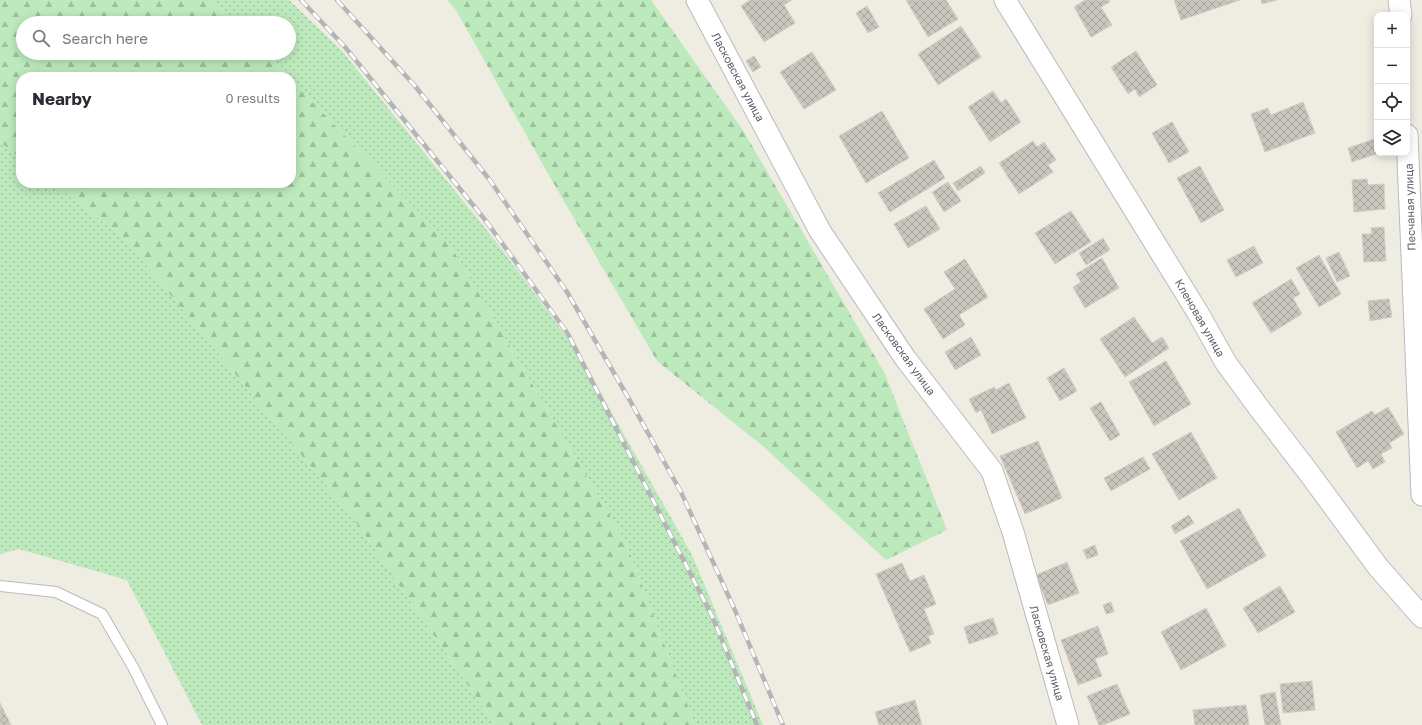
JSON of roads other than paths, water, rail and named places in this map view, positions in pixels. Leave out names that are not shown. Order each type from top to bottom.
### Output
[{"type":"street","name":"Ласковская улица","points":[[697,0],[820,231],[905,358],[992,471],[1013,532],[1068,725]]},
{"type":"street","name":"Кленовая улица","points":[[1005,0],[1198,313],[1226,363],[1258,408],[1310,473],[1378,567],[1422,616]]},
{"type":"street","points":[[1400,0],[1400,12]]},
{"type":"street","name":"Песчаная улица","points":[[1408,156],[1422,495]]},
{"type":"lane","points":[[0,586],[56,592],[102,614],[133,667],[162,725]]},
{"type":"railway","points":[[301,0],[345,47],[486,221],[568,334],[712,616],[757,725]]},
{"type":"railway","points":[[337,0],[415,86],[489,179],[567,292],[681,492],[734,608],[783,725]]}]
